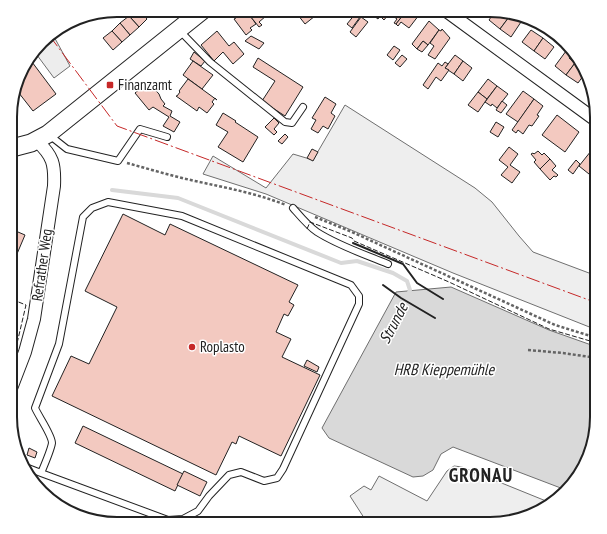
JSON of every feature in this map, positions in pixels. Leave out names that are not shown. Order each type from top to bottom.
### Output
[{"type":"main road","points":[[17,146],[43,138],[195,17]]},
{"type":"street","points":[[454,17],[590,117]]},
{"type":"street","name":"Refrather Weg","points":[[17,374],[26,352],[34,319],[54,186],[53,165],[43,138]]},
{"type":"lane","points":[[179,30],[210,62],[285,122],[292,123],[303,107]]},
{"type":"lane","points":[[43,138],[67,149],[118,161],[140,130],[167,137]]},
{"type":"lane","points":[[41,473],[52,442],[48,430],[35,408],[59,344],[83,217],[92,208],[108,202],[182,216],[351,286],[358,296],[359,304],[283,469],[277,478],[264,481],[241,472],[229,475],[209,496],[198,511],[187,517]]},
{"type":"lane","points":[[292,208],[309,225],[322,235],[388,264]]},
{"type":"lane","points":[[32,469],[160,517]]},
{"type":"path","points":[[528,350],[590,357]]},
{"type":"shaded area","points":[[55,39],[70,66],[54,78],[38,56]]},
{"type":"shaded area","points":[[345,105],[475,188],[492,202],[533,252],[590,273],[590,327],[453,273],[266,194],[203,174],[213,156],[266,188],[293,154],[313,160]]},
{"type":"shaded area","points":[[454,466],[462,467],[545,501],[516,514],[497,517],[364,517],[350,496],[364,486],[371,490],[379,476],[427,501],[447,471]]},
{"type":"water","name":"HRB Kieppemühle","points":[[451,287],[549,330],[590,345],[590,417],[587,443],[577,467],[561,488],[453,447],[441,454],[433,470],[423,476],[413,477],[329,438],[322,428],[396,292]]},
{"type":"building","points":[[130,17],[145,17],[147,19],[139,27]]},
{"type":"building","points":[[130,17],[139,27],[130,35],[120,23]]},
{"type":"building","points":[[235,17],[251,17],[256,24],[250,28],[252,30],[246,35],[234,19],[236,18]]},
{"type":"building","points":[[251,17],[265,17],[259,22],[262,25],[259,27]]},
{"type":"building","points":[[300,17],[314,17],[305,24]]},
{"type":"building","points":[[353,17],[360,17],[352,28],[347,24]]},
{"type":"building","points":[[361,17],[368,22],[356,37],[350,32]]},
{"type":"building","points":[[394,17],[402,17],[396,24],[394,23],[397,19]]},
{"type":"building","points":[[402,17],[417,17],[409,28],[401,22],[398,26],[396,24]]},
{"type":"building","points":[[491,17],[508,19],[500,29],[489,20]]},
{"type":"building","points":[[508,19],[521,22],[511,37],[500,29]]},
{"type":"building","points":[[429,21],[439,30],[428,45],[423,41],[417,49],[412,44]]},
{"type":"building","points":[[120,23],[130,35],[122,42],[112,31]]},
{"type":"building","points":[[442,29],[450,38],[435,59],[428,55],[434,46],[430,43],[439,30],[441,31]]},
{"type":"building","points":[[531,30],[543,38],[534,51],[522,42]]},
{"type":"building","points":[[112,31],[122,42],[113,50],[103,38]]},
{"type":"building","points":[[217,31],[229,46],[234,42],[244,54],[233,64],[223,52],[214,61],[201,45]]},
{"type":"building","points":[[251,36],[264,43],[259,49],[245,41]]},
{"type":"building","points":[[543,38],[554,47],[545,59],[534,51]]},
{"type":"building","points":[[423,41],[428,45],[422,52],[417,49]]},
{"type":"building","points":[[394,46],[400,50],[393,60],[387,55]]},
{"type":"building","points":[[194,52],[205,61],[201,66],[190,59]]},
{"type":"building","points":[[566,52],[575,63],[566,75],[555,66]]},
{"type":"building","points":[[402,55],[407,59],[400,67],[395,63]]},
{"type":"building","points":[[455,55],[463,61],[454,74],[445,68]]},
{"type":"building","points":[[258,58],[303,87],[285,116],[262,101],[275,81],[253,67]]},
{"type":"building","points":[[193,61],[213,75],[202,89],[183,75]]},
{"type":"building","points":[[463,61],[472,68],[463,81],[454,74]]},
{"type":"building","points":[[445,62],[448,64],[445,68],[449,70],[441,81],[436,77],[428,89],[423,85],[438,63],[442,66]]},
{"type":"building","points":[[33,63],[56,94],[33,111],[20,94],[22,85]]},
{"type":"building","points":[[575,63],[582,78],[578,83],[566,75]]},
{"type":"building","points":[[188,79],[215,98],[212,102],[214,104],[207,113],[199,107],[197,111],[176,96]]},
{"type":"building","points":[[488,79],[497,86],[487,99],[478,92]]},
{"type":"building","points":[[148,82],[159,94],[165,104],[163,106],[172,111],[170,116],[180,122],[174,132],[163,126],[169,117],[153,107],[149,110],[135,93]]},
{"type":"building","points":[[497,86],[508,94],[497,108],[492,104],[491,106],[485,102]]},
{"type":"building","points":[[523,91],[534,99],[518,122],[506,114]]},
{"type":"building","points":[[478,92],[487,99],[478,112],[468,105]]},
{"type":"building","points":[[325,97],[336,104],[331,113],[335,116],[328,129],[323,126],[318,133],[311,129],[316,120],[312,118]]},
{"type":"building","points":[[534,99],[543,106],[537,115],[539,116],[532,126],[529,125],[523,134],[518,130],[516,133],[512,130]]},
{"type":"building","points":[[502,101],[507,105],[501,113],[496,110]]},
{"type":"building","points":[[223,113],[258,137],[243,162],[218,147],[228,132],[216,125]]},
{"type":"building","points":[[557,115],[579,132],[565,152],[542,135]]},
{"type":"building","points":[[274,118],[279,123],[274,129],[277,132],[274,135],[265,127]]},
{"type":"building","points":[[496,122],[504,127],[498,137],[490,132]]},
{"type":"building","points":[[285,134],[288,137],[282,144],[278,141]]},
{"type":"building","points":[[509,147],[518,154],[510,165],[520,172],[512,183],[501,175],[508,167],[499,160]]},
{"type":"building","points":[[312,149],[318,152],[313,161],[307,158]]},
{"type":"building","points":[[538,151],[542,155],[544,153],[550,159],[540,169],[534,162],[536,160],[531,154]]},
{"type":"building","points":[[590,152],[590,175],[579,166]]},
{"type":"building","points":[[550,159],[556,166],[552,170],[558,175],[556,177],[554,176],[550,180],[540,169]]},
{"type":"building","points":[[576,160],[580,164],[573,174],[568,170]]},
{"type":"building","name":"Roplasto","points":[[123,214],[165,235],[170,224],[298,285],[289,302],[294,305],[288,316],[284,314],[276,332],[291,339],[282,357],[320,375],[281,456],[239,436],[236,444],[232,442],[216,475],[52,396],[71,356],[89,364],[117,307],[85,291]]},
{"type":"building","points":[[17,232],[25,235],[17,254]]},
{"type":"building","points":[[307,360],[319,367],[317,372],[304,366]]},
{"type":"building","points":[[83,426],[183,474],[175,491],[75,443]]},
{"type":"building","points":[[29,448],[37,452],[35,458],[27,455]]},
{"type":"building","points":[[184,471],[207,482],[200,496],[177,485]]},
{"type":"waterway","name":"Strunde","points":[[112,190],[178,198],[341,263],[357,261],[393,273],[407,281],[410,290],[408,295]]},
{"type":"fence","points":[[307,229],[310,222],[352,238],[354,241],[449,282],[549,329],[590,341]]},
{"type":"fence","points":[[17,301],[26,305],[17,343]]},
{"type":"wall","points":[[353,243],[403,264],[417,283],[443,299]]},
{"type":"wall","points":[[383,285],[401,298],[435,318]]},
{"type":"power","points":[[53,40],[117,126],[590,300]]},
{"type":"place","name":"Finanzamt","points":[[110,85]]},
{"type":"place","name":"Roplasto","points":[[192,347]]},
{"type":"district","name":"GRONAU","points":[[481,475]]}]
